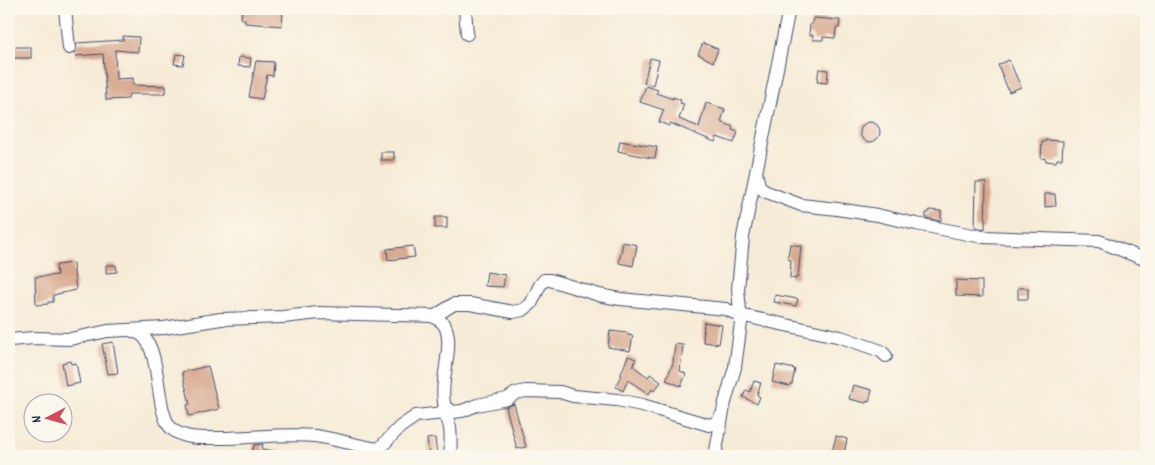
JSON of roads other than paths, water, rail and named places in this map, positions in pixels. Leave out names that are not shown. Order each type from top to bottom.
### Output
[{"type":"street","points":[[65,9],[69,48]]},
{"type":"street","points":[[465,9],[466,34]]},
{"type":"street","points":[[715,456],[714,428],[722,415],[736,367],[738,289],[743,237],[789,9]]},
{"type":"street","points":[[756,171],[759,185],[764,191],[801,205],[877,215],[983,237],[1099,241],[1146,260]]},
{"type":"street","points":[[750,200],[759,192],[764,191]]},
{"type":"street","points":[[11,338],[70,339],[127,330],[196,324],[221,319],[283,317],[319,312],[433,316],[454,304],[470,304],[513,312],[523,310],[531,304],[540,285],[544,280],[550,280],[594,294],[620,299],[738,311],[841,337],[881,352],[886,356]]},
{"type":"street","points":[[450,307],[445,318],[447,349],[443,397],[450,427],[450,456]]},
{"type":"street","points":[[433,316],[443,323],[445,327]]},
{"type":"street","points":[[127,330],[143,335],[148,343],[165,416],[172,429],[185,436],[236,438],[294,435],[314,436],[379,449],[410,419],[416,416],[446,411],[462,412],[478,405],[507,399],[516,393],[526,391],[617,400],[642,405],[714,428]]}]
